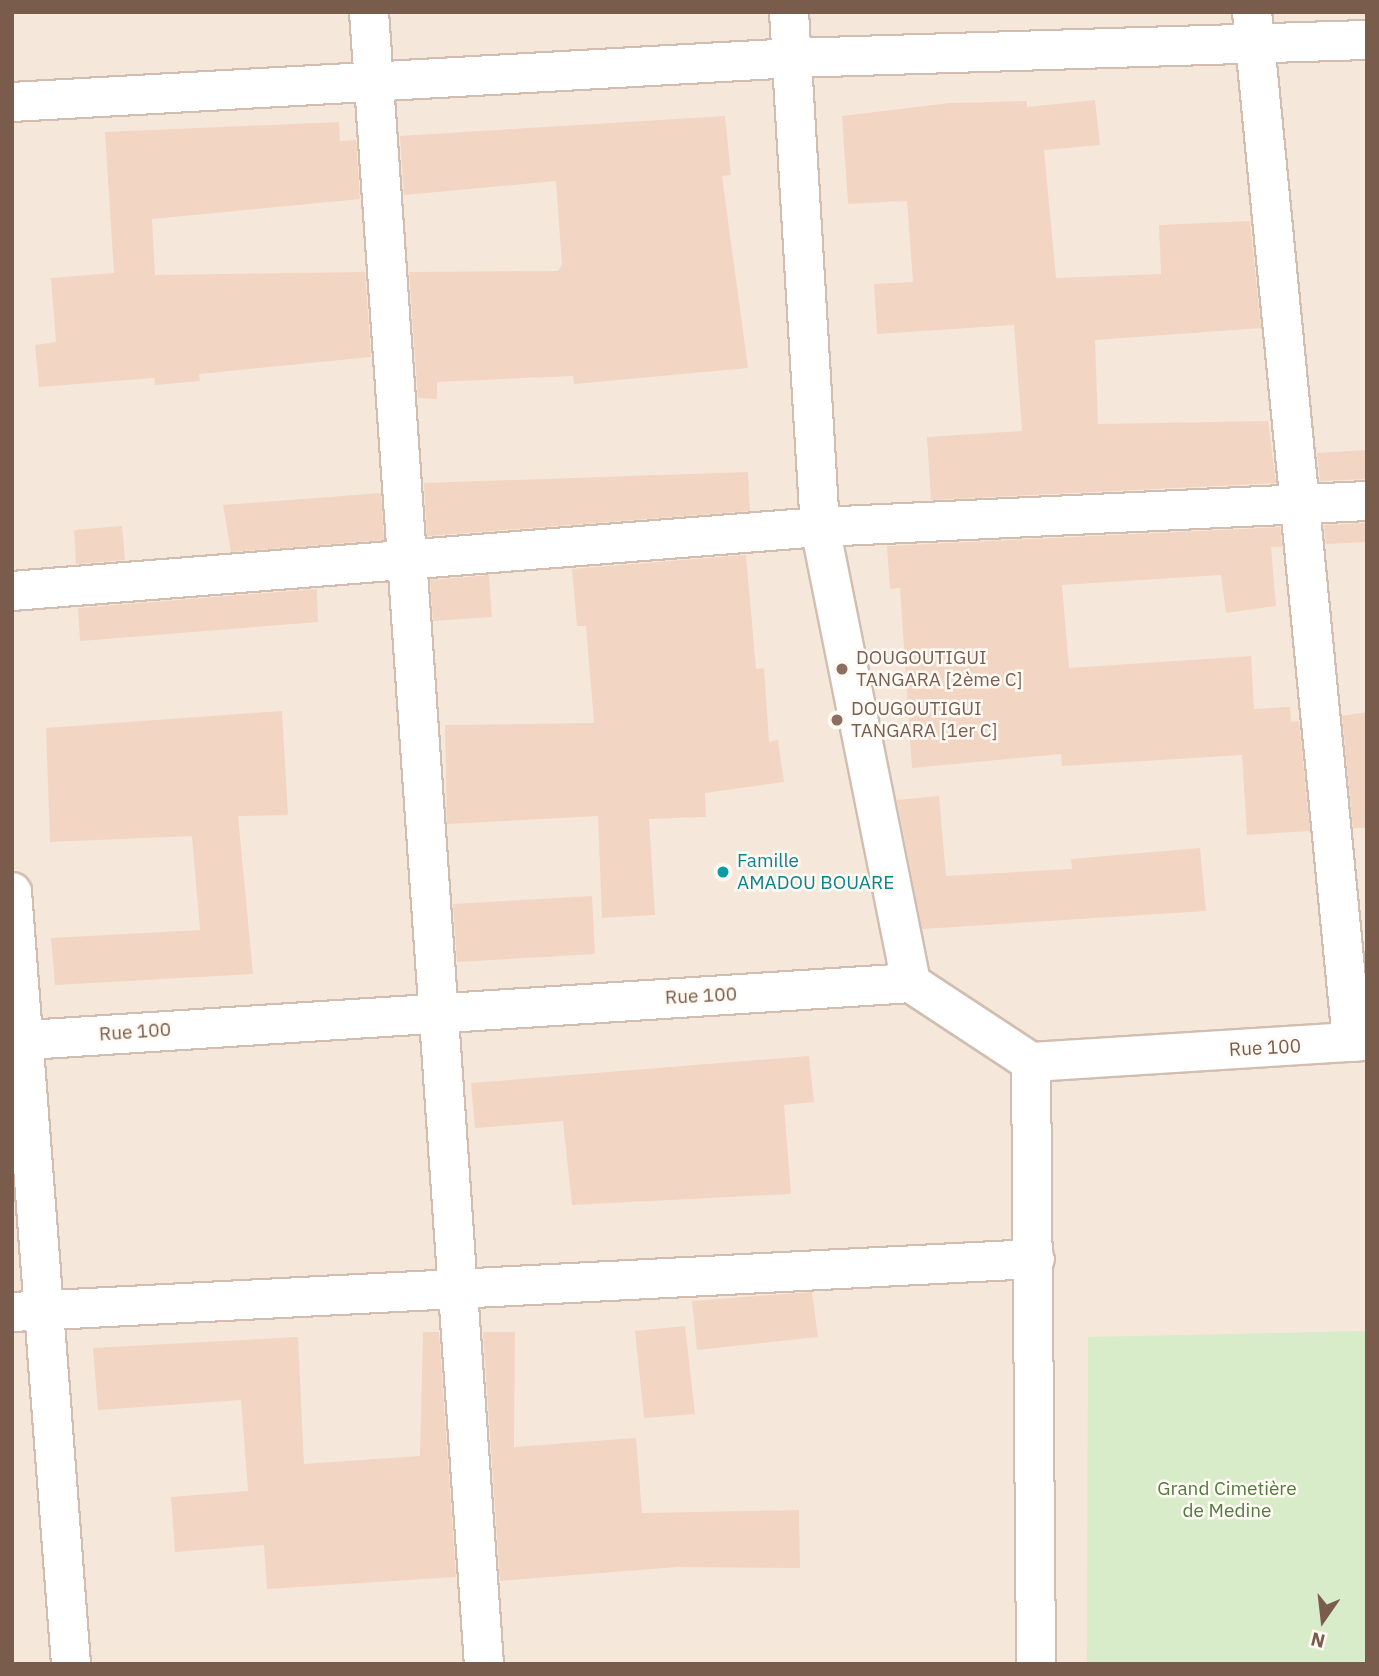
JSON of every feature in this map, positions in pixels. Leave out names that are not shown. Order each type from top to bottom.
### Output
[{"type":"street","points":[[369,12],[484,1664]]},
{"type":"street","points":[[789,12],[820,527],[911,983],[1031,1062],[1035,1258],[1036,1664]]},
{"type":"street","points":[[12,102],[1252,30],[1367,40]]},
{"type":"street","points":[[1252,30],[1298,505],[1359,1042]]},
{"type":"street","points":[[12,591],[407,563],[820,527],[1367,500]]},
{"type":"street","points":[[12,892],[28,1311],[71,1664]]},
{"type":"street","name":"Rue 100","points":[[18,1040],[911,983]]},
{"type":"street","name":"Rue 100","points":[[1031,1062],[1359,1042]]},
{"type":"street","points":[[28,1311],[1035,1258]]},
{"type":"shaded area","points":[[12,12],[1367,12],[1367,1664],[12,1664]]},
{"type":"green space","name":"Grand Cimetière de Medine","points":[[1367,1331],[1367,1664],[1087,1664],[1088,1337]]},
{"type":"building","points":[[1095,100],[1100,145],[1044,150],[1056,278],[1161,274],[1159,225],[1250,221],[1261,328],[1095,340],[1098,424],[1268,421],[1276,483],[931,500],[927,437],[1022,431],[1014,325],[877,334],[874,284],[913,282],[907,201],[848,204],[842,116],[950,103],[1027,101],[1027,107]]},
{"type":"building","points":[[725,116],[731,175],[722,176],[748,368],[574,384],[573,376],[437,382],[437,399],[418,398],[409,272],[558,271],[562,265],[556,181],[404,195],[400,136]]},
{"type":"building","points":[[339,122],[340,141],[356,140],[360,199],[152,219],[155,275],[365,272],[371,357],[199,374],[200,381],[155,385],[154,378],[39,387],[35,345],[56,342],[51,278],[114,273],[105,132]]},
{"type":"building","points":[[1367,450],[1367,479],[1320,481],[1317,453]]},
{"type":"building","points":[[748,472],[750,511],[427,536],[424,483]]},
{"type":"building","points":[[381,493],[384,540],[231,552],[223,505]]},
{"type":"building","points":[[1367,523],[1367,542],[1326,544],[1324,525]]},
{"type":"building","points":[[122,526],[125,560],[76,564],[74,530]]},
{"type":"building","points":[[1280,527],[1282,547],[1271,547],[1276,606],[1226,613],[1221,575],[1062,585],[1069,668],[1251,656],[1254,709],[1290,707],[1291,722],[1299,721],[1310,831],[1247,835],[1242,755],[1062,766],[1061,754],[912,768],[900,588],[890,589],[887,546]]},
{"type":"building","points":[[746,555],[756,669],[764,668],[769,742],[778,740],[784,782],[705,793],[706,817],[649,819],[655,915],[602,918],[598,816],[447,824],[445,725],[594,723],[586,626],[577,626],[572,569]]},
{"type":"building","points":[[489,575],[492,617],[433,621],[430,580]]},
{"type":"building","points":[[317,589],[318,622],[80,641],[78,608]]},
{"type":"building","points":[[282,711],[288,815],[238,816],[253,974],[55,985],[51,938],[200,930],[192,836],[50,842],[46,728]]},
{"type":"building","points":[[1367,712],[1367,828],[1353,828],[1342,716]]},
{"type":"building","points":[[939,796],[946,876],[1072,869],[1071,859],[1200,848],[1206,911],[922,929],[897,800]]},
{"type":"building","points":[[592,896],[595,954],[457,962],[453,904]]},
{"type":"building","points":[[809,1056],[814,1102],[784,1105],[791,1194],[572,1205],[563,1121],[475,1128],[471,1083]]},
{"type":"building","points":[[812,1292],[818,1337],[697,1350],[692,1301]]},
{"type":"building","points":[[685,1326],[695,1414],[644,1418],[635,1331]]},
{"type":"building","points":[[423,1332],[439,1332],[456,1577],[267,1589],[264,1545],[175,1552],[171,1497],[248,1491],[241,1400],[98,1410],[93,1348],[298,1337],[304,1464],[420,1456]]},
{"type":"building","points":[[483,1332],[515,1332],[514,1447],[636,1438],[642,1513],[799,1510],[800,1568],[678,1567],[500,1581]]},
{"type":"place","name":"DOUGOUTIGUI TANGARA [2ème C]","points":[[842,669]]},
{"type":"place","name":"DOUGOUTIGUI TANGARA [1er C]","points":[[837,720]]},
{"type":"place","name":"Famille AMADOU BOUARE","points":[[723,872]]}]
